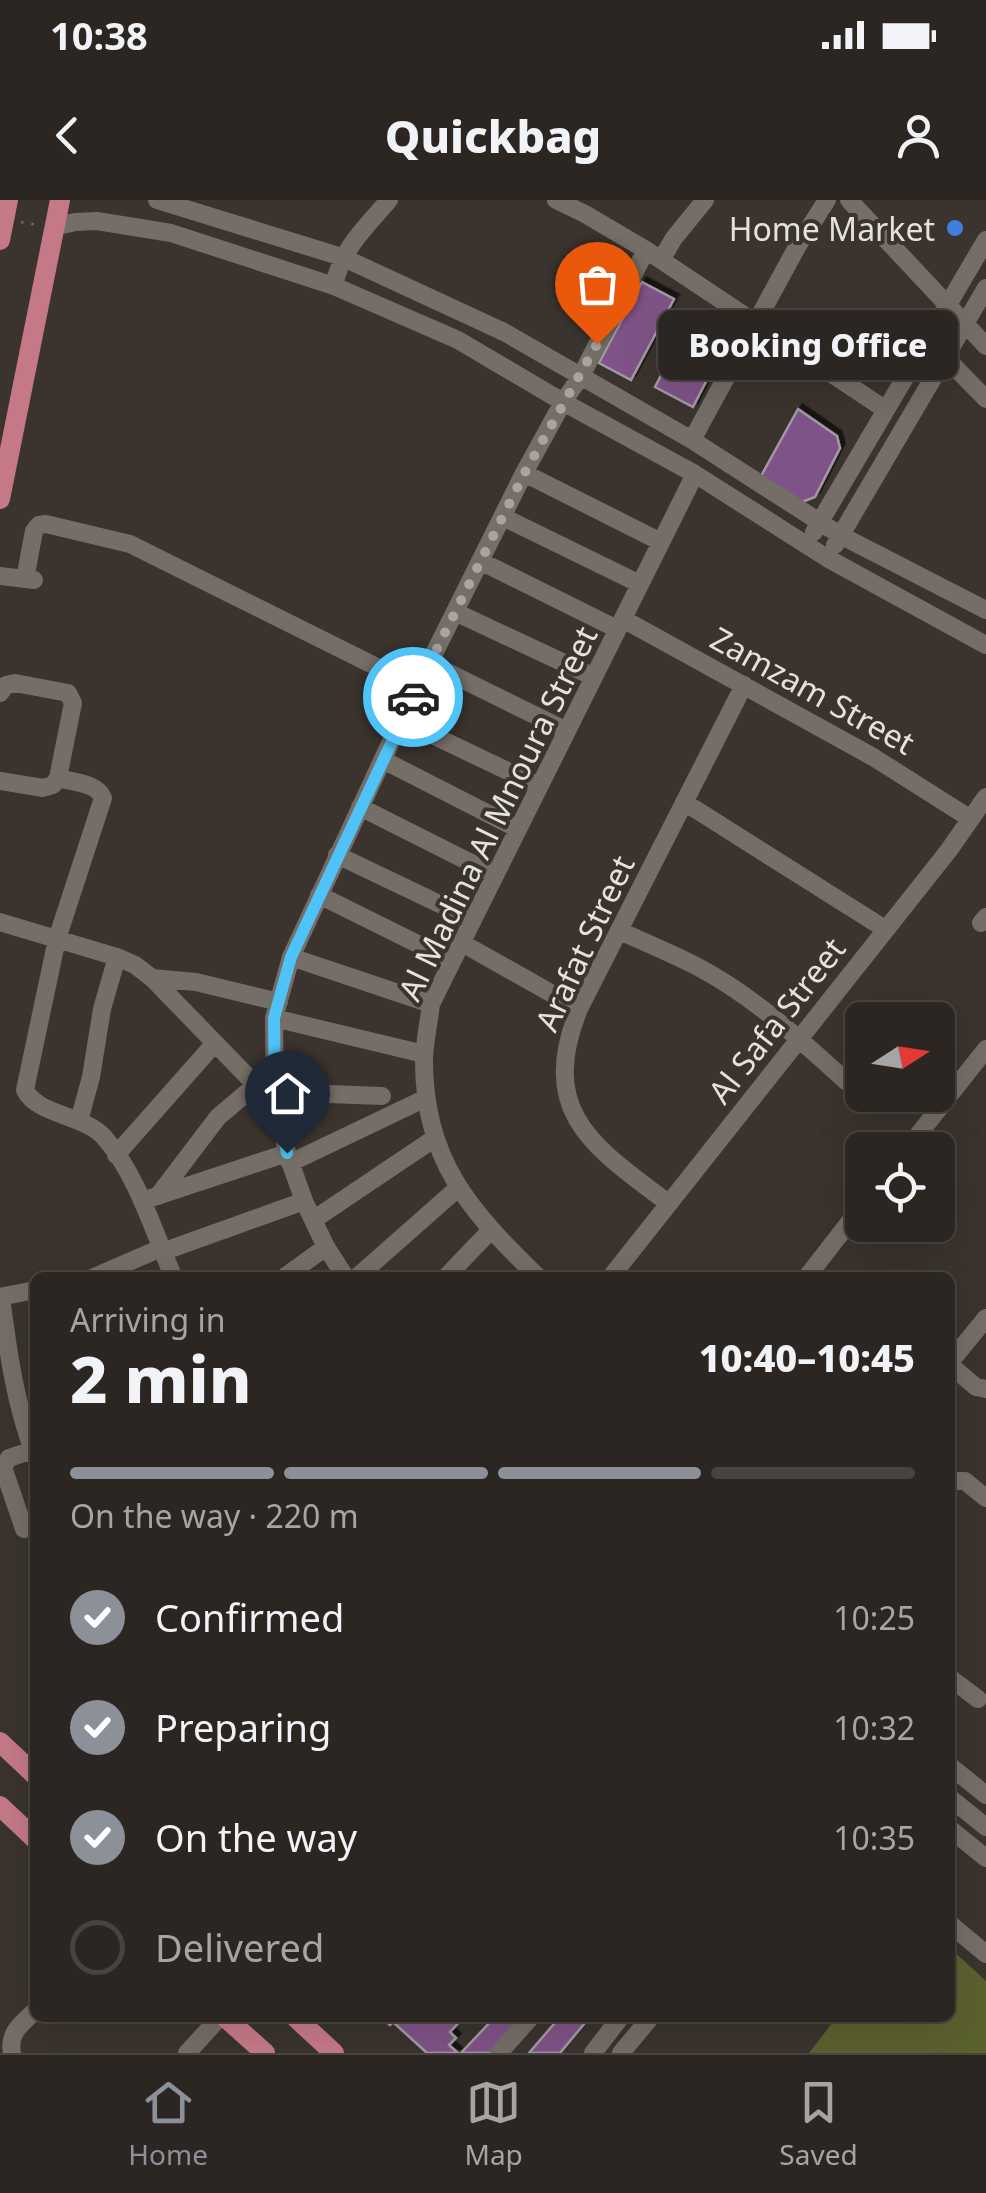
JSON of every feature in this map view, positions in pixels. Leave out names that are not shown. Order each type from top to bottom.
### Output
[{"type":"main road","points":[[0,500],[3,465],[60,200]]},
{"type":"main road","points":[[0,1742],[30,1770]]},
{"type":"main road","points":[[0,1806],[30,1834]]},
{"type":"main road","points":[[231,2022],[264,2053]]},
{"type":"main road","points":[[300,2022],[334,2053]]},
{"type":"street","points":[[156,200],[342,257],[504,332],[692,440],[840,536],[986,610]]},
{"type":"street","points":[[334,286],[342,257],[389,200]]},
{"type":"street","points":[[556,200],[654,255],[886,410]]},
{"type":"street","points":[[584,214],[599,200]]},
{"type":"street","points":[[342,1272],[304,1201],[276,1100],[277,1010],[291,957],[429,663],[563,402],[654,255],[674,238],[705,200]]},
{"type":"street","points":[[692,440],[797,246],[828,200]]},
{"type":"street","points":[[849,200],[986,346]]},
{"type":"street","points":[[54,227],[97,221],[188,238],[334,286],[458,340],[695,474],[827,558],[986,645]]},
{"type":"street","points":[[806,545],[986,240]]},
{"type":"street","points":[[827,558],[986,288]]},
{"type":"street","points":[[927,340],[986,398]]},
{"type":"street","points":[[524,474],[661,542]]},
{"type":"street","name":"Al Madina Al Mnoura Street","points":[[533,1272],[490,1230],[458,1188],[435,1138],[426,1098],[424,1054],[432,1004],[695,474]]},
{"type":"street","points":[[503,516],[640,584]]},
{"type":"street","points":[[0,576],[31,580],[34,531],[39,525],[116,539],[393,675]]},
{"type":"street","name":"Zamzam Street","points":[[480,561],[744,685],[873,757],[971,819]]},
{"type":"street","points":[[455,612],[594,676]]},
{"type":"street","points":[[429,663],[567,731]]},
{"type":"street","points":[[0,693],[6,684],[15,683],[64,692],[73,703],[53,786],[0,781]]},
{"type":"street","name":"Arafat Street","points":[[668,1204],[600,1150],[585,1133],[567,1093],[566,1049],[580,1009],[744,685]]},
{"type":"street","points":[[402,720],[539,786]]},
{"type":"street","points":[[383,760],[518,829]]},
{"type":"street","points":[[58,778],[100,790],[104,798],[57,939],[25,1084],[28,1096],[37,1104],[79,1120],[102,1135],[134,1184],[150,1198],[171,1272]]},
{"type":"street","name":"Al Safa Street","points":[[615,1272],[886,930],[986,797]]},
{"type":"street","points":[[684,802],[886,930]]},
{"type":"street","points":[[360,807],[495,875]]},
{"type":"street","points":[[337,855],[473,920]]},
{"type":"street","points":[[319,894],[452,961]]},
{"type":"street","points":[[0,922],[135,965],[276,1100],[382,1096]]},
{"type":"street","points":[[620,931],[700,968],[758,1006],[845,1080]]},
{"type":"street","points":[[462,943],[580,1009]]},
{"type":"street","points":[[79,1120],[94,1064],[102,1008],[117,957]]},
{"type":"street","points":[[291,957],[432,1004]]},
{"type":"street","points":[[152,978],[196,982],[424,1054]]},
{"type":"street","points":[[116,1155],[216,1044]]},
{"type":"street","points":[[920,1132],[986,1049]]},
{"type":"street","points":[[150,1198],[218,1117],[256,1084]]},
{"type":"street","points":[[150,1198],[289,1158],[426,1098]]},
{"type":"street","points":[[312,1220],[435,1138]]},
{"type":"street","points":[[363,1272],[458,1188]]},
{"type":"street","points":[[107,1272],[304,1201]]},
{"type":"street","points":[[811,1272],[845,1228]]},
{"type":"street","points":[[451,1272],[490,1230]]},
{"type":"street","points":[[292,1272],[326,1247]]},
{"type":"street","points":[[30,1291],[1,1297],[13,1382],[30,1442]]},
{"type":"street","points":[[955,1357],[986,1318]]},
{"type":"street","points":[[955,1368],[976,1387],[986,1389]]},
{"type":"street","points":[[24,1529],[3,1467],[9,1458],[30,1454]]},
{"type":"street","points":[[955,1481],[965,1481],[986,1498]]},
{"type":"street","points":[[955,1682],[978,1700]]},
{"type":"street","points":[[955,1769],[984,1788]]},
{"type":"street","points":[[955,1802],[986,1828]]},
{"type":"street","points":[[955,1834],[986,1858]]},
{"type":"street","points":[[955,1928],[986,1954]]},
{"type":"street","points":[[12,2053],[10,2042],[15,2030],[30,2016]]},
{"type":"street","points":[[187,2053],[222,2022]]},
{"type":"street","points":[[499,2053],[526,2022]]},
{"type":"street","points":[[593,2053],[617,2022]]},
{"type":"street","points":[[621,2053],[644,2022]]},
{"type":"path","points":[[4,220],[54,227]]},
{"type":"green space","points":[[955,1953],[986,1981],[986,2053],[809,2053],[833,2022],[955,2022]]},
{"type":"building","points":[[642,282],[674,299],[631,380],[599,363]]},
{"type":"building","points":[[678,342],[716,362],[693,407],[655,387]]},
{"type":"building","points":[[798,409],[837,436],[840,448],[815,497],[802,502],[761,476]]},
{"type":"building","points":[[393,2022],[459,2022],[450,2032],[456,2038],[449,2045],[458,2053],[427,2053]]},
{"type":"building","points":[[490,2022],[521,2022],[492,2053],[461,2053]]},
{"type":"building","points":[[556,2022],[586,2022],[560,2053],[529,2053]]},
{"type":"way so far","points":[[413,697],[524,474],[597,344]]},
{"type":"place","name":"Home Market","points":[[955,228]]},
{"type":"place","name":"Booking Office","points":[[597,344]]},
{"type":"route","points":[[287,1153],[275,1092],[274,1018],[291,957],[413,697]]}]
